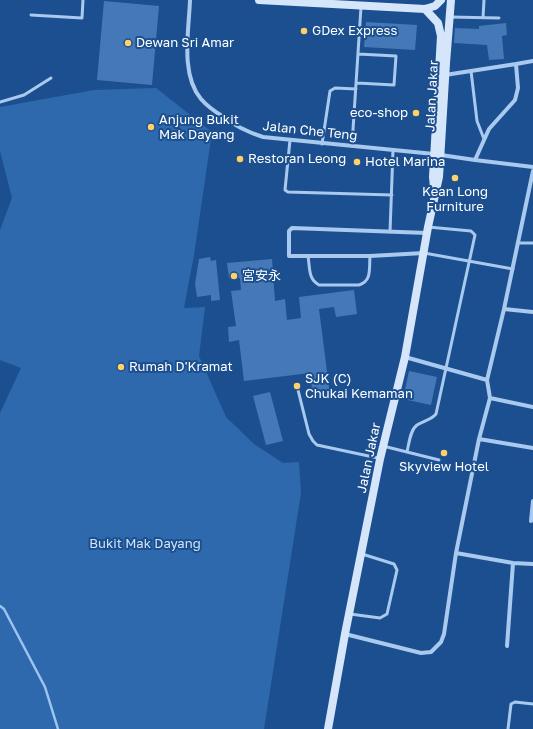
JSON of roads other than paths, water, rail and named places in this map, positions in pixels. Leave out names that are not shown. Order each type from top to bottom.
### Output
[{"type":"main road","points":[[259,0],[400,4],[425,10],[435,6],[441,0]]},
{"type":"main road","name":"Jalan Jakar","points":[[438,154],[451,0]]},
{"type":"main road","name":"Jalan Jakar","points":[[328,729],[380,459],[405,356],[439,177],[438,154],[441,36],[438,23],[425,10]]},
{"type":"street","name":"Jalan Che Teng","points":[[190,0],[187,63],[189,75],[194,88],[200,98],[215,112],[250,133],[263,137],[322,144],[352,145],[438,154],[533,167]]},
{"type":"street","points":[[445,75],[533,62]]},
{"type":"street","points":[[475,160],[489,129],[515,100],[518,88],[516,64]]},
{"type":"street","points":[[346,634],[421,653],[431,652],[441,642],[444,634],[456,553],[479,439],[490,398],[487,380],[532,185],[533,171]]},
{"type":"street","points":[[424,254],[289,256],[289,231],[292,228],[390,232],[428,230]]},
{"type":"street","points":[[504,309],[533,312]]},
{"type":"street","points":[[405,356],[487,380]]},
{"type":"street","points":[[490,398],[533,407]]},
{"type":"street","points":[[479,439],[533,448]]},
{"type":"street","points":[[531,521],[533,501]]},
{"type":"street","points":[[456,553],[513,563],[533,564]]},
{"type":"street","points":[[507,646],[513,563]]},
{"type":"lane","points":[[30,15],[82,18],[83,0]]},
{"type":"lane","points":[[483,18],[484,0]]},
{"type":"lane","points":[[352,145],[358,54],[365,4]]},
{"type":"lane","points":[[450,17],[499,18]]},
{"type":"lane","points":[[356,83],[394,85],[396,56],[358,54]]},
{"type":"lane","points":[[471,71],[477,121],[484,140]]},
{"type":"lane","points":[[0,102],[24,95],[51,78]]},
{"type":"lane","points":[[322,144],[330,91],[335,88],[356,89]]},
{"type":"lane","points":[[290,140],[285,190],[288,192],[392,195]]},
{"type":"lane","points":[[390,232],[394,150]]},
{"type":"lane","points":[[407,452],[413,430],[416,426],[433,418],[436,414],[475,235],[471,231],[428,230]]},
{"type":"lane","points":[[518,243],[533,243]]},
{"type":"lane","points":[[424,254],[513,269]]},
{"type":"lane","points":[[308,256],[311,279],[319,285],[358,285],[364,283],[368,280],[370,256]]},
{"type":"lane","points":[[297,386],[310,434],[313,441],[317,445],[380,459]]},
{"type":"lane","points":[[383,446],[439,460]]},
{"type":"lane","points":[[350,614],[380,618],[384,617],[387,614],[397,570],[394,564],[362,554]]},
{"type":"lane","points":[[508,729],[511,704],[515,702],[533,704]]},
{"type":"waterway","points":[[0,606],[4,609],[45,687],[58,729]]},
{"type":"place","name":"GDex Express","points":[[304,31]]},
{"type":"place","name":"Dewan Sri Amar","points":[[128,43]]},
{"type":"place","name":"eco-shop","points":[[416,113]]},
{"type":"place","name":"Anjung Bukit Mak Dayang","points":[[151,127]]},
{"type":"place","name":"Restoran Leong","points":[[240,159]]},
{"type":"place","name":"Hotel Marina","points":[[357,162]]},
{"type":"place","name":"Kean Long Furniture","points":[[455,178]]},
{"type":"place","name":"宮安永","points":[[234,276]]},
{"type":"place","name":"Rumah D'Kramat","points":[[121,367]]},
{"type":"place","name":"SJK (C) Chukai Kemaman","points":[[297,386]]},
{"type":"place","name":"Skyview Hotel","points":[[444,453]]},
{"type":"park label","name":"Bukit Mak Dayang","points":[[145,544]]}]
